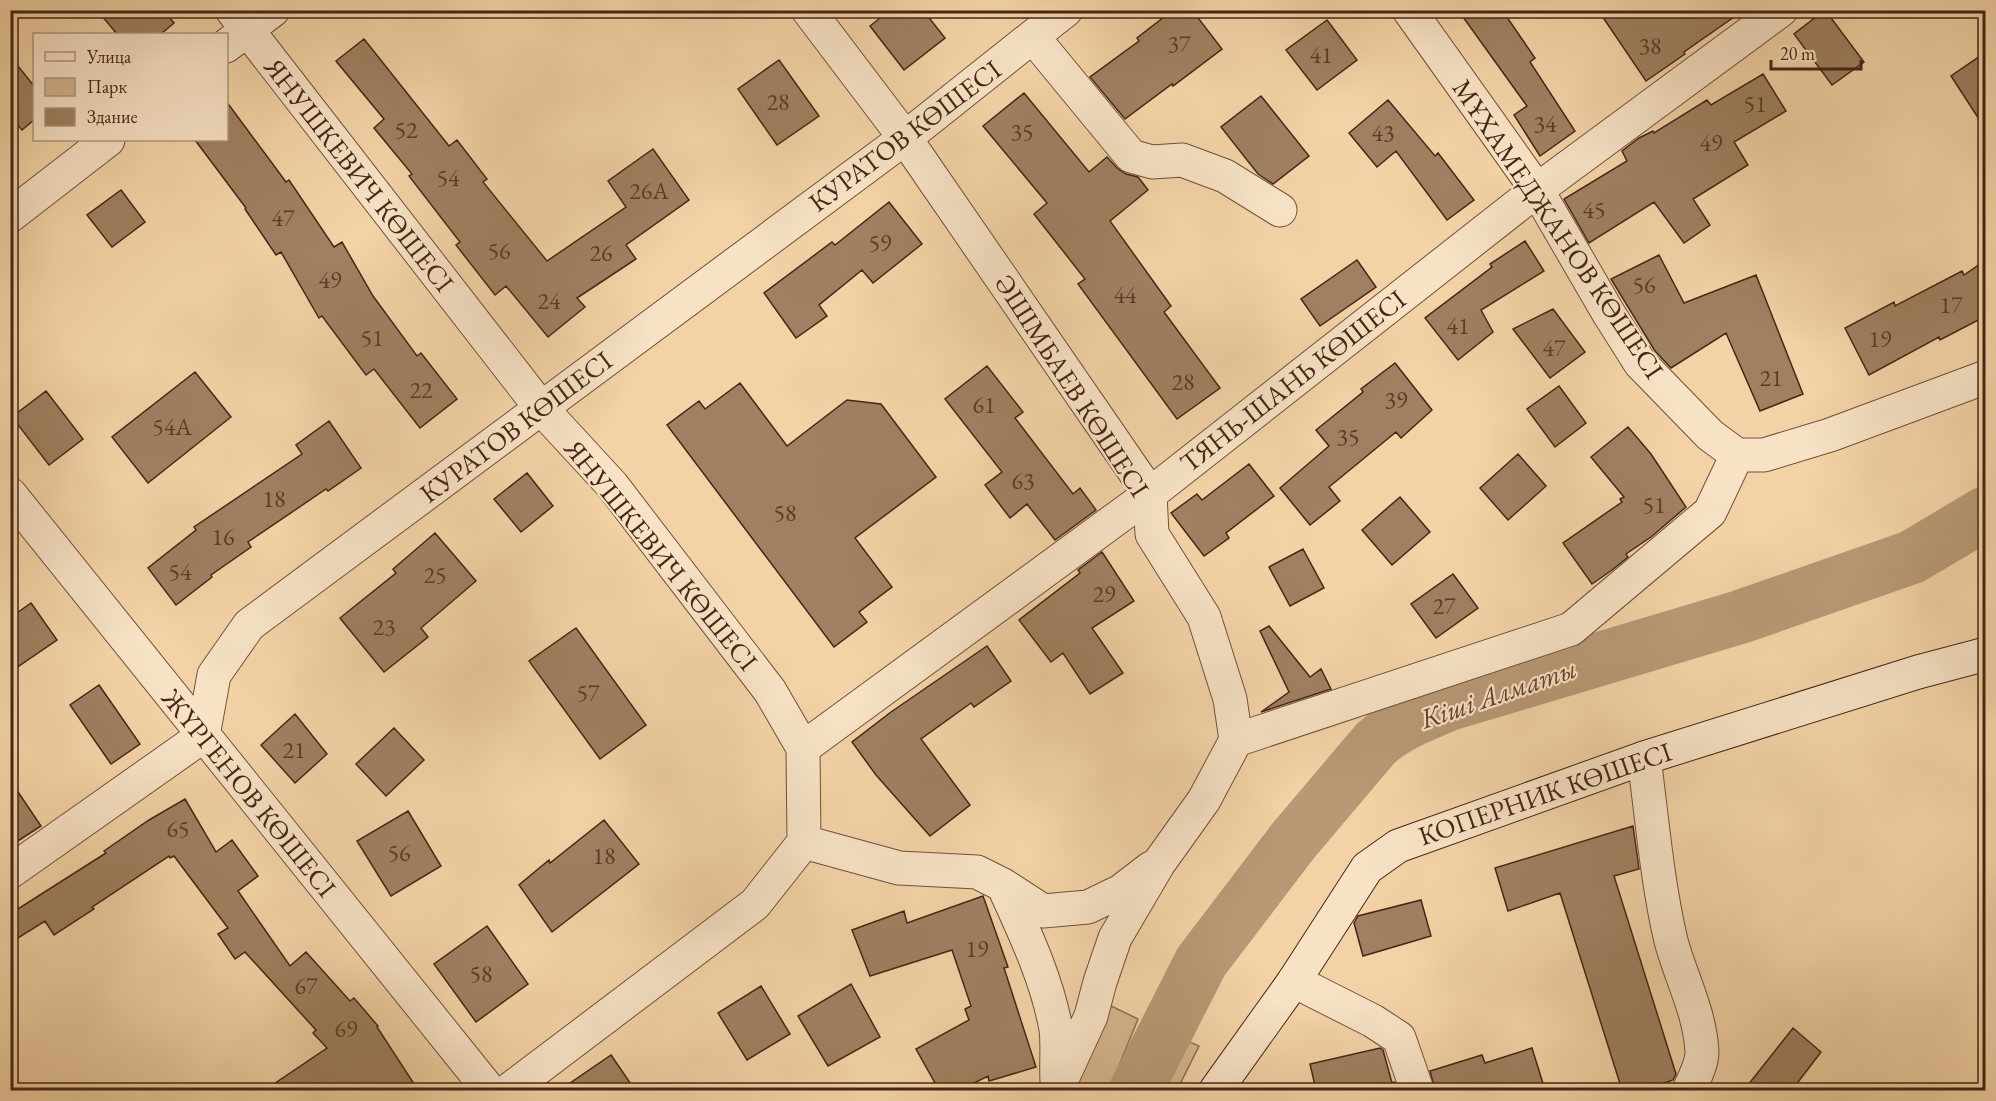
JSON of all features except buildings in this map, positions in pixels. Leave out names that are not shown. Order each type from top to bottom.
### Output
[{"type":"street","points":[[235,29],[273,10]]},
{"type":"street","name":"ӘШІМБАЕВ КӨШЕСІ","points":[[808,10],[905,138],[1150,494],[1152,534],[1204,617],[1230,699],[1236,740]]},
{"type":"street","name":"КУРАТОВ КӨШЕСІ","points":[[203,736],[214,675],[249,625],[905,138],[1066,10]]},
{"type":"street","name":"МҰХАМЕДЖАНОВ КӨШЕСІ","points":[[1409,10],[1537,190],[1609,314],[1641,363],[1710,435],[1737,455]]},
{"type":"street","name":"ТЯНЬ-ШАНЬ КӨШЕСІ","points":[[803,748],[1150,494],[1537,190],[1781,10]]},
{"type":"street","name":"ЯНУШКЕВИЧ КӨШЕСІ","points":[[235,29],[541,408],[612,485],[770,691],[803,748],[804,842]]},
{"type":"street","points":[[1033,37],[1131,156],[1152,162],[1182,159],[1225,176],[1280,210]]},
{"type":"street","points":[[10,216],[107,141]]},
{"type":"street","points":[[1057,1090],[1090,1016],[1116,938],[1159,862],[1204,800],[1236,740],[1571,629],[1710,512],[1737,455],[1764,455],[1830,435],[1986,377]]},
{"type":"street","name":"ЖҮРГЕНОВ КӨШЕСІ","points":[[10,494],[489,1090]]},
{"type":"street","name":"КОПЕРНИК КӨШЕСІ","points":[[1216,1090],[1294,981],[1367,868],[1398,846],[1644,758],[1918,672],[1986,654]]},
{"type":"street","points":[[10,872],[203,736]]},
{"type":"street","points":[[1644,758],[1660,876],[1672,942],[1695,1008],[1702,1054],[1696,1076],[1689,1090]]},
{"type":"street","points":[[508,1090],[755,904],[804,842],[899,868],[977,872],[1003,885],[1044,911],[1088,907],[1121,891],[1159,862]]},
{"type":"street","points":[[1003,885],[1028,940],[1056,1031],[1057,1090]]},
{"type":"street","points":[[1294,981],[1372,1021],[1399,1038],[1417,1090]]},
{"type":"green space","points":[[1105,1003],[1138,1019],[1109,1090],[1071,1090]]},
{"type":"green space","points":[[1174,1035],[1199,1046],[1177,1090],[1148,1090]]},
{"type":"waterway","name":"Кіші Алматы","points":[[1136,1090],[1201,962],[1293,841],[1376,743],[1393,730],[1449,704],[1740,617],[1912,557],[1986,513]]}]
